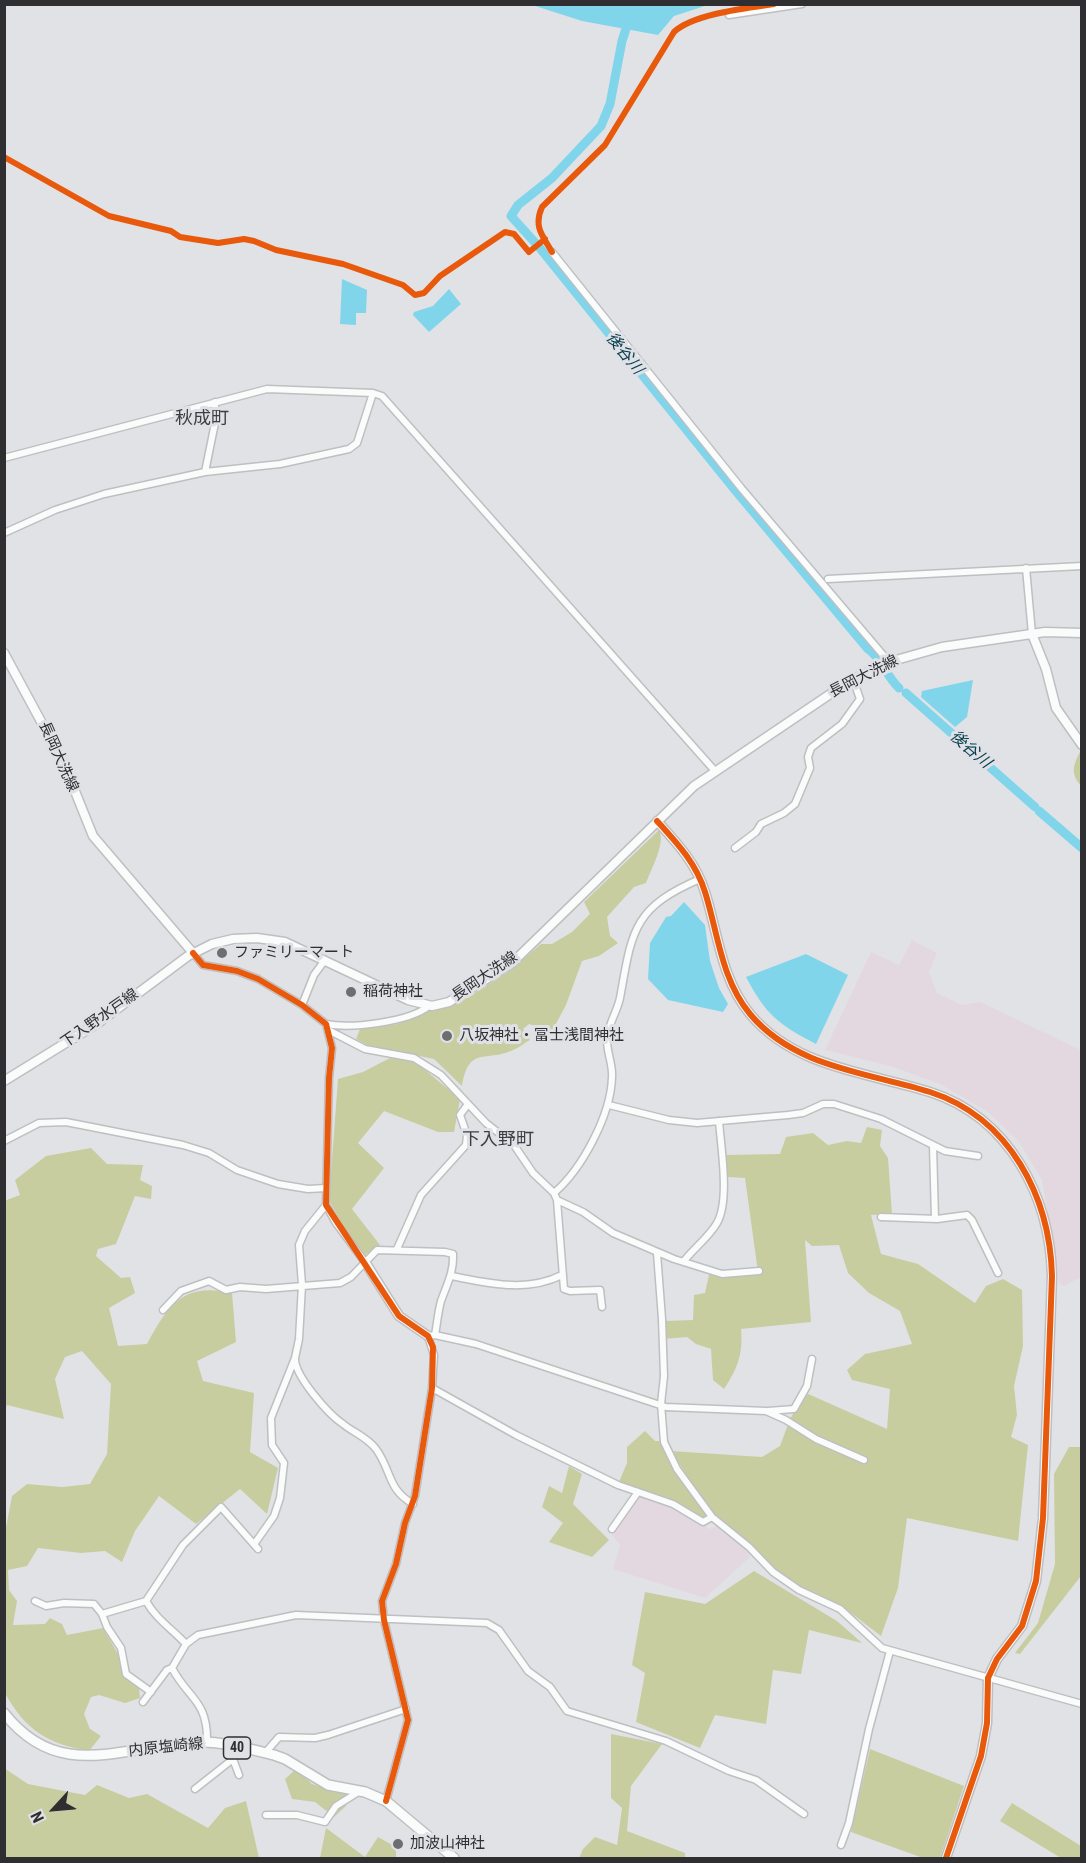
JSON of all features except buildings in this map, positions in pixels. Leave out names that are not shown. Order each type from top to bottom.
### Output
[{"type":"main road","name":"長岡大洗線","points":[[429,1006],[454,999],[512,963],[694,786],[853,680],[888,663],[942,647],[1032,634],[1082,633]]},
{"type":"main road","points":[[1032,634],[1047,669],[1056,708],[1082,745]]},
{"type":"main road","name":"長岡大洗線","points":[[4,653],[64,764],[93,836],[194,953]]},
{"type":"main road","points":[[657,821],[687,855],[700,879],[722,958],[733,987],[751,1015],[768,1032],[788,1047],[812,1059],[933,1093],[972,1113],[1013,1154],[1039,1198],[1049,1236],[1052,1276],[1039,1559],[1028,1613],[988,1678],[987,1724],[981,1756],[946,1858]]},
{"type":"main road","points":[[194,953],[218,942],[257,938],[285,942],[408,1000],[429,1006]]},
{"type":"main road","name":"下入野水戸線","points":[[4,1081],[98,1023],[194,953]]},
{"type":"main road","points":[[365,1262],[399,1316],[432,1336]]},
{"type":"main road","name":"内原塩崎線","points":[[4,1713],[32,1741],[50,1751],[72,1756],[207,1742],[285,1758],[327,1785],[360,1791],[386,1801],[456,1858]]},
{"type":"street","points":[[729,15],[802,4]]},
{"type":"street","points":[[552,252],[750,498],[888,663]]},
{"type":"street","points":[[4,458],[267,389],[376,394],[481,507],[715,771]]},
{"type":"street","points":[[4,533],[80,501],[205,472],[280,464],[354,447],[376,394]]},
{"type":"street","points":[[205,472],[215,423],[215,402]]},
{"type":"street","points":[[828,579],[1082,566]]},
{"type":"street","points":[[1026,568],[1032,634]]},
{"type":"street","points":[[735,848],[756,832],[761,824],[784,813],[795,804],[810,768],[808,757],[811,748],[842,724],[860,699],[853,680]]},
{"type":"street","points":[[602,1307],[600,1290],[567,1291],[562,1275],[555,1196],[580,1161],[609,1105],[612,1074],[607,1038],[611,1018],[619,1001],[630,942],[636,929],[659,901],[700,879]]},
{"type":"street","points":[[194,953],[203,965],[247,974],[302,1005],[326,1024],[330,1031],[332,1048],[326,1205],[365,1262]]},
{"type":"street","points":[[302,1005],[314,975],[325,960]]},
{"type":"street","points":[[326,1024],[359,1027],[420,1011],[429,1006]]},
{"type":"street","points":[[330,1031],[365,1049],[404,1055],[421,1061],[451,1084],[486,1123],[514,1145],[539,1180],[555,1196],[613,1233],[657,1252],[722,1274],[759,1271]]},
{"type":"street","points":[[609,1105],[669,1120],[719,1122],[795,1114],[830,1103],[881,1119],[951,1154],[978,1156]]},
{"type":"street","points":[[397,1249],[421,1195],[466,1145],[467,1135],[460,1115],[468,1104]]},
{"type":"street","points":[[4,1142],[39,1123],[55,1120],[183,1145],[209,1153],[237,1170],[278,1184],[308,1189],[326,1188]]},
{"type":"street","points":[[684,1262],[714,1228],[720,1216],[723,1182],[719,1122]]},
{"type":"street","points":[[933,1146],[935,1219]]},
{"type":"street","points":[[102,1614],[146,1601],[183,1545],[221,1507],[257,1546],[274,1516],[280,1498],[284,1463],[272,1445],[271,1418],[295,1358],[299,1339],[302,1285],[299,1245],[305,1231],[326,1205]]},
{"type":"street","points":[[880,1217],[935,1219],[963,1214],[970,1217],[998,1273]]},
{"type":"street","points":[[163,1310],[181,1291],[209,1281],[226,1290],[240,1287],[266,1289],[340,1284],[351,1277],[376,1250],[397,1249],[453,1254],[451,1276],[440,1303],[432,1336],[434,1355],[432,1388],[413,1504],[405,1522],[396,1564],[384,1591],[384,1620],[406,1709],[407,1728],[386,1801]]},
{"type":"street","points":[[657,1252],[664,1365],[661,1404],[662,1434],[666,1448],[692,1491],[712,1517],[741,1540],[773,1572],[799,1590],[840,1609],[882,1648],[1082,1704]]},
{"type":"street","points":[[451,1276],[516,1286],[562,1275]]},
{"type":"street","points":[[432,1336],[476,1344],[666,1407],[766,1412],[794,1408],[807,1386],[812,1359]]},
{"type":"street","points":[[295,1358],[295,1366],[305,1383],[338,1421],[371,1443],[383,1460],[396,1493],[413,1504]]},
{"type":"street","points":[[432,1388],[516,1435],[638,1492],[673,1503],[703,1522],[712,1517]]},
{"type":"street","points":[[766,1412],[786,1420],[826,1444],[864,1460]]},
{"type":"street","points":[[612,1529],[638,1492]]},
{"type":"street","points":[[35,1601],[46,1606],[64,1603],[94,1604],[121,1648],[126,1674],[151,1692]]},
{"type":"street","points":[[146,1601],[155,1616],[186,1644]]},
{"type":"street","points":[[143,1702],[167,1670],[172,1668],[186,1644],[206,1633],[296,1615],[320,1614],[384,1620],[471,1622],[494,1625],[528,1671],[550,1687],[567,1711],[666,1741],[729,1771],[756,1780],[804,1814]]},
{"type":"street","points":[[840,1845],[849,1823],[869,1729],[890,1651]]},
{"type":"street","points":[[172,1668],[202,1710],[208,1727],[207,1742]]},
{"type":"street","points":[[265,1753],[279,1737],[315,1738],[406,1709]]},
{"type":"street","points":[[236,1748],[233,1759],[239,1775]]},
{"type":"street","points":[[195,1789],[233,1759]]},
{"type":"street","points":[[266,1815],[297,1815],[325,1821],[336,1806],[360,1791]]},
{"type":"shaded area","points":[[912,940],[937,953],[929,972],[937,993],[962,1005],[980,1002],[1081,1050],[1081,1277],[1064,1286],[1060,1284],[1042,1180],[1019,1142],[988,1112],[940,1084],[893,1067],[825,1050],[871,952],[899,965]]},
{"type":"shaded area","points":[[638,1495],[675,1509],[710,1529],[718,1525],[745,1548],[750,1557],[705,1598],[613,1569],[620,1545],[612,1535]]},
{"type":"green space","points":[[1081,750],[1081,786],[1075,777],[1074,769]]},
{"type":"green space","points":[[659,830],[661,842],[646,883],[634,887],[607,917],[610,936],[618,943],[599,956],[582,961],[566,1005],[552,1031],[529,1024],[523,1029],[530,1040],[503,1054],[474,1060],[465,1073],[462,1086],[434,1059],[367,1045],[356,1039],[360,1029],[398,1024],[428,1009],[441,1009],[462,1001],[508,972],[541,944],[552,944],[572,932],[590,914],[584,902]]},
{"type":"green space","points":[[390,1058],[413,1060],[460,1099],[454,1132],[438,1132],[384,1111],[358,1143],[384,1168],[352,1209],[380,1245],[365,1255],[342,1225],[329,1200],[338,1079],[363,1072]]},
{"type":"green space","points":[[867,1127],[882,1130],[880,1146],[888,1158],[892,1214],[871,1215],[881,1254],[918,1264],[975,1303],[986,1286],[1003,1279],[1022,1290],[1023,1346],[1014,1386],[1017,1415],[1011,1437],[1028,1445],[1018,1541],[907,1518],[898,1588],[881,1636],[843,1607],[807,1592],[767,1563],[750,1544],[708,1508],[671,1451],[762,1457],[780,1446],[790,1419],[806,1393],[887,1429],[890,1389],[852,1380],[847,1370],[865,1354],[912,1344],[900,1311],[869,1293],[848,1273],[839,1245],[812,1246],[805,1240],[811,1322],[741,1329],[738,1360],[724,1389],[713,1380],[711,1349],[696,1344],[687,1337],[664,1339],[664,1321],[693,1320],[694,1295],[705,1293],[709,1275],[733,1276],[758,1272],[745,1178],[728,1177],[725,1155],[780,1154],[786,1137],[813,1133],[828,1145],[847,1141],[861,1143]]},
{"type":"green space","points":[[91,1148],[107,1164],[143,1165],[140,1180],[152,1186],[151,1199],[135,1196],[116,1244],[98,1249],[96,1256],[121,1278],[130,1277],[135,1293],[109,1308],[118,1346],[147,1344],[170,1308],[189,1294],[215,1290],[232,1293],[236,1342],[197,1361],[203,1381],[254,1393],[250,1452],[278,1468],[267,1514],[240,1489],[196,1524],[159,1496],[135,1531],[122,1562],[105,1551],[81,1553],[38,1548],[27,1566],[8,1570],[9,1590],[17,1601],[13,1625],[45,1624],[50,1618],[62,1624],[67,1635],[103,1628],[118,1654],[124,1674],[139,1688],[140,1698],[125,1703],[99,1695],[91,1697],[84,1714],[90,1729],[101,1736],[89,1751],[61,1744],[39,1733],[21,1717],[5,1693],[5,1533],[12,1496],[27,1484],[62,1487],[90,1484],[107,1454],[111,1384],[82,1351],[65,1357],[55,1379],[64,1419],[7,1405],[5,1410],[4,1201],[20,1195],[15,1180],[46,1156]]},
{"type":"green space","points":[[645,1431],[655,1441],[661,1441],[668,1459],[709,1515],[703,1519],[667,1498],[619,1482],[627,1463],[627,1447]]},
{"type":"green space","points":[[1069,1447],[1081,1447],[1081,1576],[1020,1654],[1015,1653],[1038,1623],[1055,1564],[1054,1474]]},
{"type":"green space","points":[[569,1466],[582,1474],[573,1504],[609,1540],[592,1557],[549,1542],[563,1523],[542,1507],[549,1486],[562,1493]]},
{"type":"green space","points":[[754,1571],[837,1621],[862,1643],[809,1630],[801,1674],[773,1670],[766,1724],[715,1715],[700,1748],[636,1722],[645,1673],[632,1665],[645,1592],[705,1604]]},
{"type":"green space","points":[[611,1734],[662,1744],[631,1786],[627,1831],[685,1853],[685,1858],[579,1858],[583,1849],[595,1837],[617,1845],[622,1808],[611,1798]]},
{"type":"green space","points":[[870,1749],[964,1786],[940,1858],[923,1858],[851,1832]]},
{"type":"green space","points":[[4,1768],[28,1784],[85,1795],[97,1785],[129,1798],[147,1794],[208,1828],[225,1808],[246,1801],[259,1858],[5,1858]]},
{"type":"green space","points":[[296,1769],[312,1784],[348,1794],[346,1806],[334,1817],[315,1802],[292,1799],[285,1779]]},
{"type":"green space","points":[[1012,1803],[1081,1846],[1081,1858],[1061,1858],[1000,1821]]},
{"type":"green space","points":[[326,1828],[365,1857],[378,1837],[396,1847],[396,1858],[320,1858]]},
{"type":"water","points":[[532,5],[708,5],[674,16],[658,35],[582,21]]},
{"type":"water","points":[[342,279],[367,290],[366,313],[356,313],[356,325],[340,324]]},
{"type":"water","points":[[449,289],[461,304],[429,332],[413,315],[414,312],[433,306]]},
{"type":"water","points":[[973,680],[967,717],[955,727],[921,697],[922,691]]},
{"type":"water","points":[[684,902],[705,925],[710,961],[719,988],[728,1004],[723,1012],[668,1000],[648,979],[650,943],[666,917],[671,916]]},
{"type":"water","points":[[806,954],[848,975],[816,1044],[774,1017],[760,1001],[746,977]]},
{"type":"waterway","name":"後谷川","points":[[634,4],[622,41],[610,104],[601,126],[552,178],[518,205],[511,216],[539,247],[735,490],[868,649],[873,652],[899,688]]},
{"type":"waterway","name":"後谷川","points":[[906,693],[1035,807]]},
{"type":"waterway","name":"後谷川","points":[[1039,811],[1082,848]]},
{"type":"cycle path","points":[[552,252],[539,226],[538,220],[542,207],[605,145],[674,32],[707,16],[774,4]]},
{"type":"cycle path","points":[[4,157],[109,216],[171,231],[180,237],[218,243],[244,239],[254,241],[276,250],[343,264],[403,285],[415,295],[424,293],[440,276],[505,232],[514,234],[529,252],[545,239]]},
{"type":"cycle path","points":[[657,821],[679,845],[697,872],[705,892],[726,971],[740,1000],[750,1014],[768,1032],[788,1046],[810,1057],[833,1066],[930,1092],[958,1104],[983,1121],[1003,1141],[1020,1164],[1034,1190],[1043,1218],[1052,1276],[1043,1518],[1036,1581],[1022,1626],[997,1659],[988,1678],[987,1723],[981,1756],[946,1858]]},
{"type":"cycle path","points":[[193,953],[203,965],[237,971],[258,979],[302,1005],[326,1024],[332,1048],[329,1078],[326,1205],[399,1316],[428,1336],[433,1347],[432,1388],[415,1496],[405,1523],[396,1564],[382,1601],[384,1620],[408,1720],[386,1801]]},
{"type":"place","name":"ファミリーマート","points":[[222,953]]},
{"type":"place","name":"稲荷神社","points":[[351,992]]},
{"type":"place","name":"八坂神社・冨士浅間神社","points":[[447,1036]]},
{"type":"place","name":"加波山神社","points":[[398,1844]]},
{"type":"district","name":"秋成町","points":[[202,419]]},
{"type":"district","name":"下入野町","points":[[498,1140]]}]
